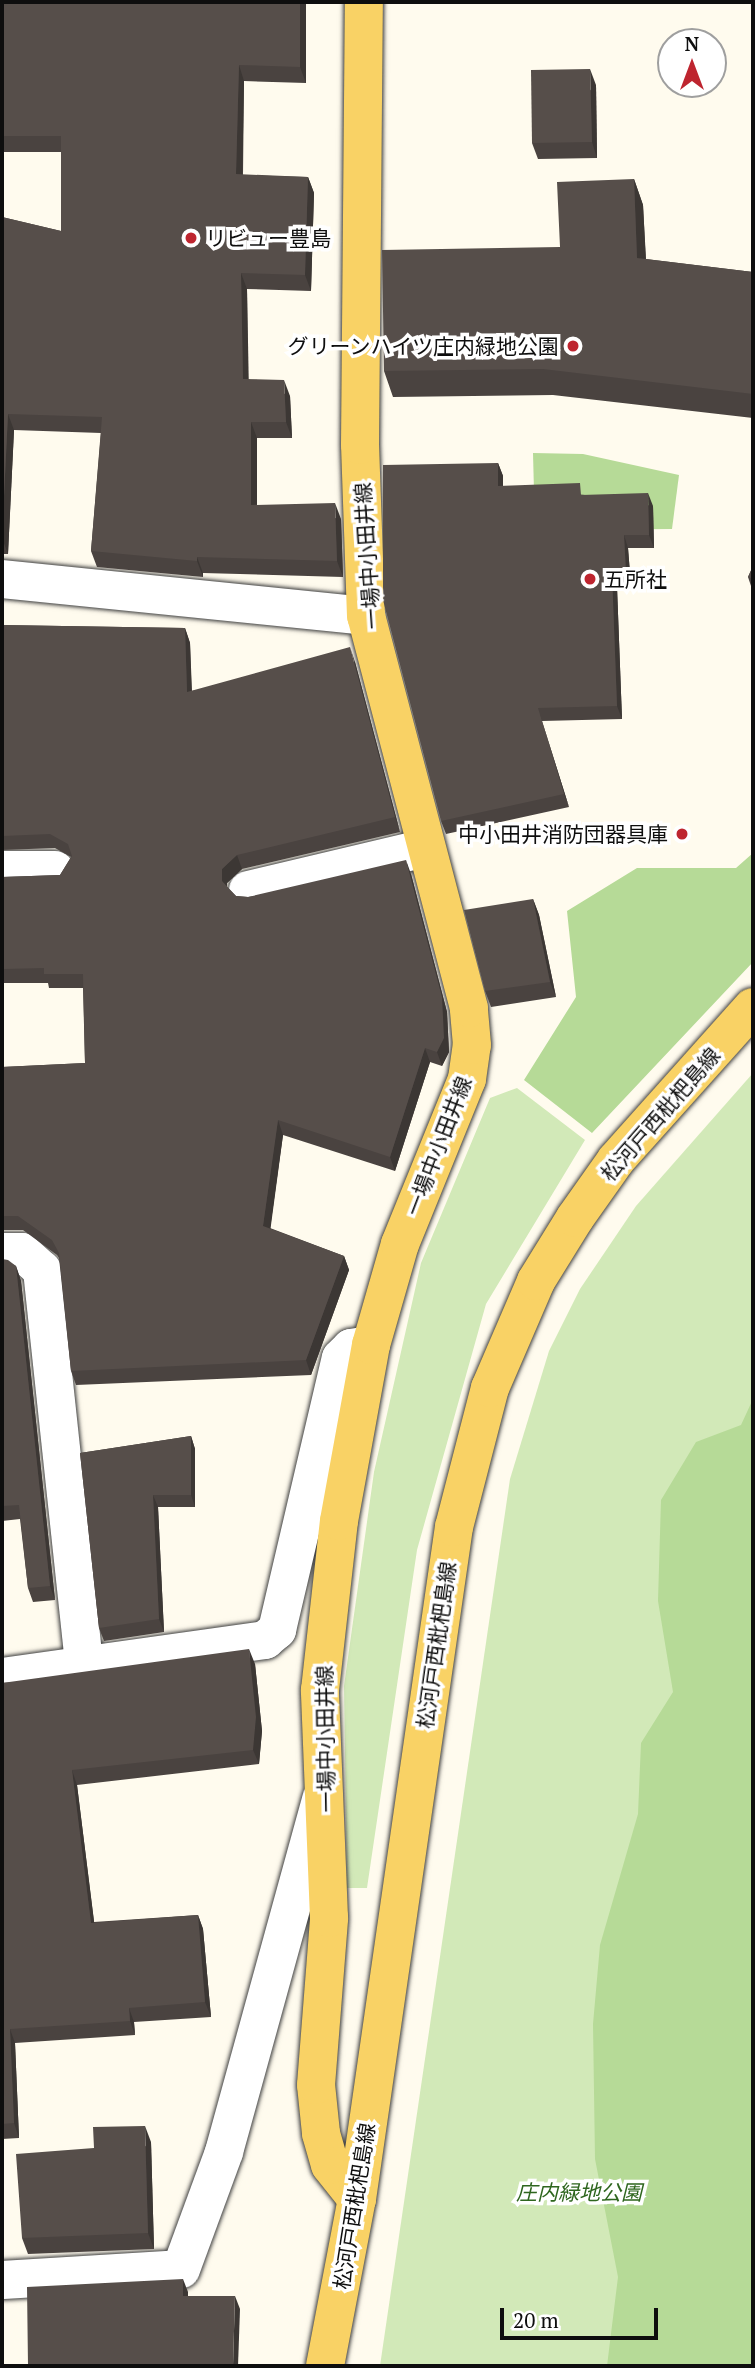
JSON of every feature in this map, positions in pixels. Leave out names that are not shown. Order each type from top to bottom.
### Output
[{"type":"main road","name":"一場中小田井線","points":[[356,2199],[330,2165],[321,2133],[316,2085],[329,1918],[320,1690],[339,1521],[371,1345],[400,1244],[467,1079],[472,1045],[469,1008],[366,616],[360,444],[364,2]]},
{"type":"main road","name":"松河戸西枇杷島線","points":[[325,2366],[356,2199],[454,1527],[468,1458],[490,1388],[536,1281],[575,1218],[624,1151],[753,1007]]},
{"type":"street","points":[[2,579],[366,616]]},
{"type":"street","points":[[248,890],[426,848]]},
{"type":"street","points":[[2,870],[55,870]]},
{"type":"street","points":[[2,1252],[22,1252],[41,1270],[84,1664]]},
{"type":"street","points":[[2,1677],[265,1640],[277,1630],[341,1359],[352,1348],[371,1345]]},
{"type":"street","points":[[2,2280],[181,2269],[224,2151],[324,1788]]},
{"type":"green space","points":[[533,453],[583,454],[679,475],[672,529],[535,530]]},
{"type":"green space","points":[[753,853],[753,962],[592,1133],[524,1080],[576,997],[567,911],[637,868],[736,868]]},
{"type":"green space","name":"庄内緑地公園","points":[[753,1073],[753,2366],[380,2366],[510,1479],[549,1351],[580,1289],[636,1206]]},
{"type":"green space","points":[[517,1088],[585,1140],[486,1304],[417,1550],[367,1888],[347,1888],[344,1686],[374,1472],[421,1263],[490,1098]]},
{"type":"green space","points":[[753,1399],[753,2366],[607,2366],[618,2277],[595,2159],[593,2024],[600,1945],[638,1814],[641,1743],[673,1692],[658,1601],[661,1500],[696,1442],[741,1425]]},
{"type":"building","points":[[2,2],[300,2],[300,67],[239,65],[236,174],[308,177],[305,275],[241,273],[243,379],[284,380],[286,422],[251,422],[251,505],[335,503],[337,561],[197,557],[197,561],[91,551],[102,417],[8,414],[2,538],[2,217],[61,231],[61,136],[2,136]]},
{"type":"building","points":[[590,69],[592,142],[532,143],[531,70]]},
{"type":"building","name":"グリーンハイツ庄内緑地公園","points":[[634,179],[637,258],[753,272],[753,394],[543,369],[384,371],[382,250],[560,247],[557,182]]},
{"type":"building","points":[[498,463],[498,486],[580,483],[581,495],[648,493],[649,535],[624,535],[626,573],[612,574],[617,706],[538,708],[564,794],[441,821],[383,600],[383,465]]},
{"type":"building","points":[[753,566],[753,579],[748,577]]},
{"type":"building","points":[[2,625],[185,628],[187,692],[350,647],[395,817],[237,855],[222,869],[222,881],[236,896],[248,897],[406,860],[442,997],[444,1038],[437,1052],[425,1048],[390,1157],[278,1120],[263,1226],[344,1256],[306,1360],[71,1371],[59,1253],[52,1240],[18,1216],[2,1216],[2,1067],[85,1063],[83,974],[44,974],[44,968],[2,969],[2,877],[60,875],[72,856],[68,844],[50,834],[2,836]]},
{"type":"building","points":[[533,899],[550,982],[485,991],[464,910]]},
{"type":"building","points":[[2,1259],[16,1266],[50,1586],[28,1588],[19,1505],[2,1506]]},
{"type":"building","points":[[191,1436],[191,1495],[153,1495],[159,1619],[99,1628],[80,1453]]},
{"type":"building","points":[[249,1649],[256,1717],[253,1750],[72,1770],[91,1923],[198,1915],[205,2002],[129,2008],[130,2021],[10,2029],[14,2123],[2,2124],[2,1683]]},
{"type":"building","points":[[145,2126],[148,2233],[22,2238],[16,2154],[94,2148],[93,2127]]},
{"type":"building","points":[[183,2279],[183,2296],[235,2296],[233,2366],[28,2366],[27,2287]]},
{"type":"place","name":"リビュー豊島","points":[[191,238]]},
{"type":"place","name":"グリーンハイツ庄内緑地公園","points":[[573,346]]},
{"type":"place","name":"五所社","points":[[590,579]]},
{"type":"place","name":"中小田井消防団器具庫","points":[[682,834]]}]
